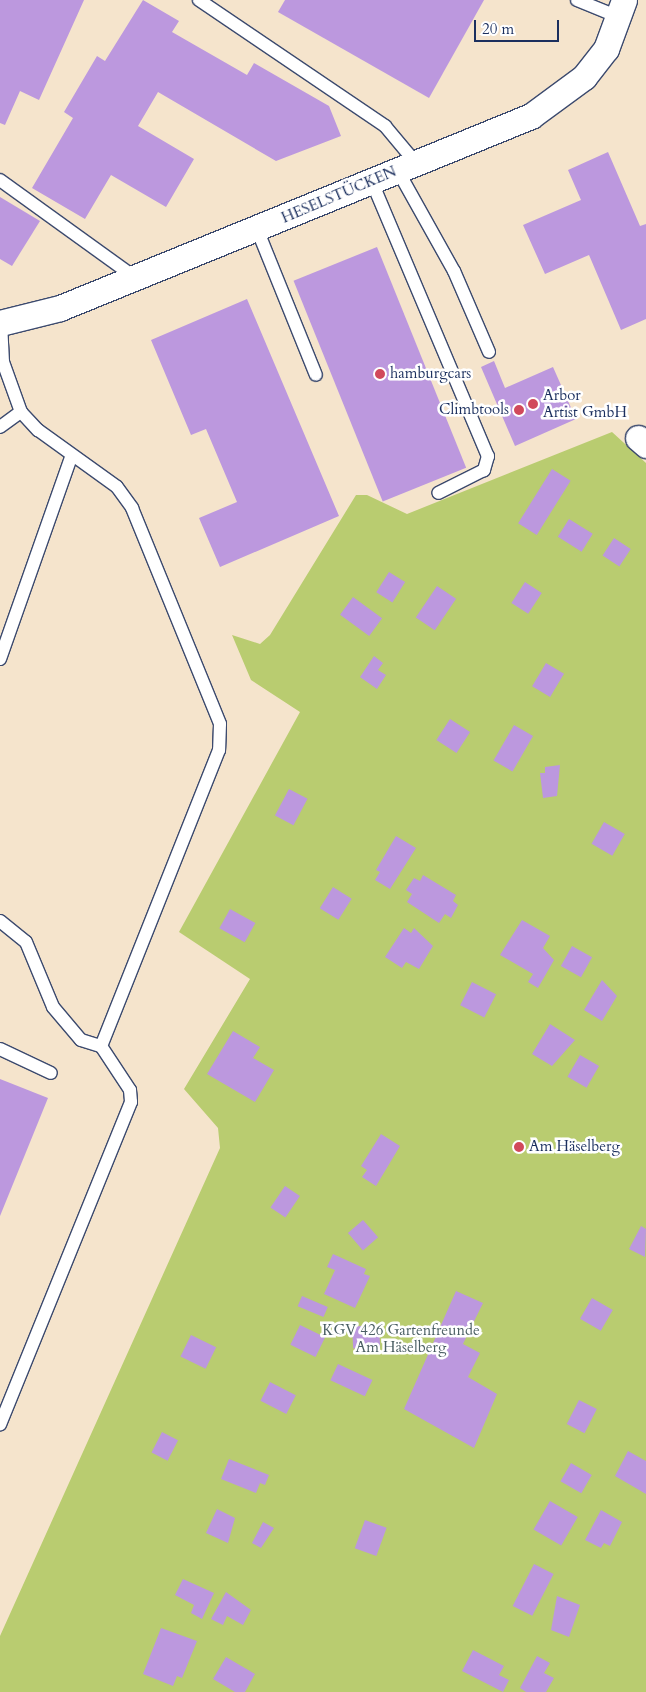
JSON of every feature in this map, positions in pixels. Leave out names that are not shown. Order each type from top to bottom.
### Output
[{"type":"street","name":"HESELSTÜCKEN","points":[[0,322],[60,308],[531,116],[559,99],[606,49],[623,9]]},
{"type":"lane","points":[[198,0],[385,126],[407,167],[489,352]]},
{"type":"lane","points":[[578,0],[623,9]]},
{"type":"lane","points":[[0,180],[136,278]]},
{"type":"lane","points":[[372,182],[488,456],[484,470],[438,493]]},
{"type":"lane","points":[[257,229],[316,375]]},
{"type":"lane","points":[[0,322],[6,372],[21,412],[72,455],[117,487],[132,508],[220,724],[219,750],[101,1046]]},
{"type":"lane","points":[[0,427],[21,412]]},
{"type":"lane","points":[[0,659],[72,455]]},
{"type":"lane","points":[[0,921],[26,942],[67,1026],[82,1040],[101,1046],[130,1090],[131,1102],[0,1424]]},
{"type":"lane","points":[[0,1050],[51,1073]]},
{"type":"green space","name":"KGV 426 Gartenfreunde Am Häselberg","points":[[612,432],[646,463],[646,1692],[0,1692],[0,1636],[220,1148],[218,1128],[184,1089],[250,979],[179,932],[300,712],[251,680],[232,635],[260,644],[270,635],[356,495],[367,495],[407,514]]},
{"type":"building","points":[[0,0],[84,0],[39,100],[20,91],[5,125],[0,123]]},
{"type":"building","points":[[143,0],[179,21],[172,32],[247,75],[254,63],[329,106],[341,136],[276,161],[158,92],[138,126],[194,159],[166,207],[111,175],[85,219],[32,188],[73,118],[64,112],[97,56],[105,61]]},
{"type":"building","points":[[285,0],[484,0],[429,98],[278,12]]},
{"type":"building","points":[[608,152],[640,226],[646,224],[646,319],[621,330],[589,255],[545,274],[523,225],[581,200],[568,170]]},
{"type":"building","points":[[0,197],[40,221],[12,266],[0,259]]},
{"type":"building","name":"hamburgcars","points":[[377,247],[466,468],[383,501],[294,281]]},
{"type":"building","points":[[247,299],[339,516],[220,567],[199,518],[237,502],[206,429],[191,435],[151,340]]},
{"type":"building","name":"Arbor Artist GmbH","points":[[494,361],[505,388],[553,367],[576,419],[515,446],[481,367]]},
{"type":"building","points":[[552,469],[571,481],[537,535],[518,523]]},
{"type":"building","points":[[569,519],[593,534],[582,552],[558,537]]},
{"type":"building","points":[[614,538],[631,549],[619,567],[603,556]]},
{"type":"building","points":[[389,572],[405,582],[392,602],[376,592]]},
{"type":"building","points":[[525,582],[542,593],[528,614],[511,603]]},
{"type":"building","points":[[437,586],[456,599],[435,630],[416,618]]},
{"type":"building","points":[[353,597],[382,618],[369,636],[340,615]]},
{"type":"building","points":[[374,656],[383,663],[378,670],[386,675],[377,689],[360,677]]},
{"type":"building","points":[[546,663],[564,674],[550,697],[532,686]]},
{"type":"building","points":[[450,719],[470,732],[457,753],[436,740]]},
{"type":"building","points":[[514,725],[533,736],[513,772],[494,761]]},
{"type":"building","points":[[560,765],[557,796],[543,798],[540,773],[545,773],[545,767]]},
{"type":"building","points":[[289,789],[308,799],[293,825],[275,815]]},
{"type":"building","points":[[604,822],[625,834],[612,856],[592,844]]},
{"type":"building","points":[[396,836],[416,848],[390,889],[375,880],[380,872],[376,870]]},
{"type":"building","points":[[423,875],[456,895],[453,901],[458,905],[451,918],[445,914],[439,923],[407,902],[412,894],[406,890],[414,878],[420,881]]},
{"type":"building","points":[[333,887],[352,899],[338,920],[320,908]]},
{"type":"building","points":[[230,909],[255,923],[245,942],[219,928]]},
{"type":"building","points":[[522,920],[550,936],[543,948],[554,960],[538,988],[528,982],[533,974],[500,955]]},
{"type":"building","points":[[404,928],[411,933],[414,928],[433,946],[419,969],[406,962],[402,968],[385,957]]},
{"type":"building","points":[[572,946],[592,957],[581,977],[561,966]]},
{"type":"building","points":[[602,980],[617,996],[602,1021],[584,1010]]},
{"type":"building","points":[[472,982],[496,994],[484,1017],[460,1005]]},
{"type":"building","points":[[550,1024],[575,1040],[552,1066],[532,1054]]},
{"type":"building","points":[[233,1031],[260,1047],[253,1058],[274,1070],[255,1102],[207,1074]]},
{"type":"building","points":[[580,1055],[599,1066],[587,1088],[568,1077]]},
{"type":"building","points":[[0,1079],[48,1098],[0,1216]]},
{"type":"building","points":[[381,1134],[400,1146],[376,1186],[362,1177],[367,1170],[361,1166]]},
{"type":"building","points":[[285,1186],[300,1196],[285,1218],[270,1208]]},
{"type":"building","points":[[363,1220],[378,1237],[363,1250],[348,1233]]},
{"type":"building","points":[[641,1226],[646,1229],[645,1257],[629,1249]]},
{"type":"building","points":[[333,1254],[366,1269],[364,1274],[370,1276],[355,1308],[324,1294],[335,1270],[327,1267]]},
{"type":"building","points":[[456,1291],[483,1303],[463,1344],[480,1353],[468,1377],[497,1394],[474,1448],[404,1409]]},
{"type":"building","points":[[302,1296],[328,1307],[323,1317],[298,1306]]},
{"type":"building","points":[[592,1298],[613,1310],[601,1331],[580,1319]]},
{"type":"building","points":[[300,1325],[325,1337],[316,1357],[290,1345]]},
{"type":"building","points":[[379,1325],[380,1347],[353,1348],[352,1326]]},
{"type":"building","points":[[191,1335],[216,1347],[206,1369],[180,1357]]},
{"type":"building","points":[[338,1364],[372,1380],[365,1396],[330,1380]]},
{"type":"building","points":[[270,1382],[296,1395],[286,1414],[260,1401]]},
{"type":"building","points":[[579,1400],[597,1409],[585,1433],[567,1424]]},
{"type":"building","points":[[162,1432],[178,1440],[168,1461],[152,1452]]},
{"type":"building","points":[[628,1451],[646,1461],[646,1494],[615,1476]]},
{"type":"building","points":[[229,1459],[269,1475],[265,1485],[260,1483],[256,1493],[221,1479]]},
{"type":"building","points":[[571,1463],[592,1475],[581,1493],[560,1481]]},
{"type":"building","points":[[550,1501],[578,1517],[561,1546],[534,1530]]},
{"type":"building","points":[[217,1509],[235,1518],[228,1543],[206,1533]]},
{"type":"building","points":[[601,1510],[622,1522],[610,1546],[604,1543],[601,1548],[585,1540]]},
{"type":"building","points":[[365,1520],[387,1528],[376,1556],[355,1548]]},
{"type":"building","points":[[263,1522],[274,1528],[261,1548],[252,1543]]},
{"type":"building","points":[[534,1564],[554,1574],[532,1616],[513,1606]]},
{"type":"building","points":[[183,1579],[214,1593],[202,1619],[191,1613],[194,1605],[175,1595]]},
{"type":"building","points":[[226,1592],[251,1610],[243,1625],[227,1616],[223,1625],[211,1619]]},
{"type":"building","points":[[557,1596],[580,1605],[569,1637],[551,1630]]},
{"type":"building","points":[[161,1628],[197,1641],[182,1678],[177,1676],[173,1686],[143,1674]]},
{"type":"building","points":[[473,1650],[504,1666],[499,1675],[509,1680],[503,1692],[462,1671]]},
{"type":"building","points":[[537,1656],[550,1663],[544,1673],[554,1678],[546,1692],[526,1692],[520,1688]]},
{"type":"building","points":[[226,1657],[255,1674],[245,1692],[235,1692],[213,1679]]},
{"type":"place","name":"hamburgcars","points":[[380,374]]},
{"type":"place","name":"Arbor Artist GmbH","points":[[533,404]]},
{"type":"place","name":"Climbtools","points":[[519,410]]},
{"type":"place","name":"Am Häselberg","points":[[519,1147]]}]
